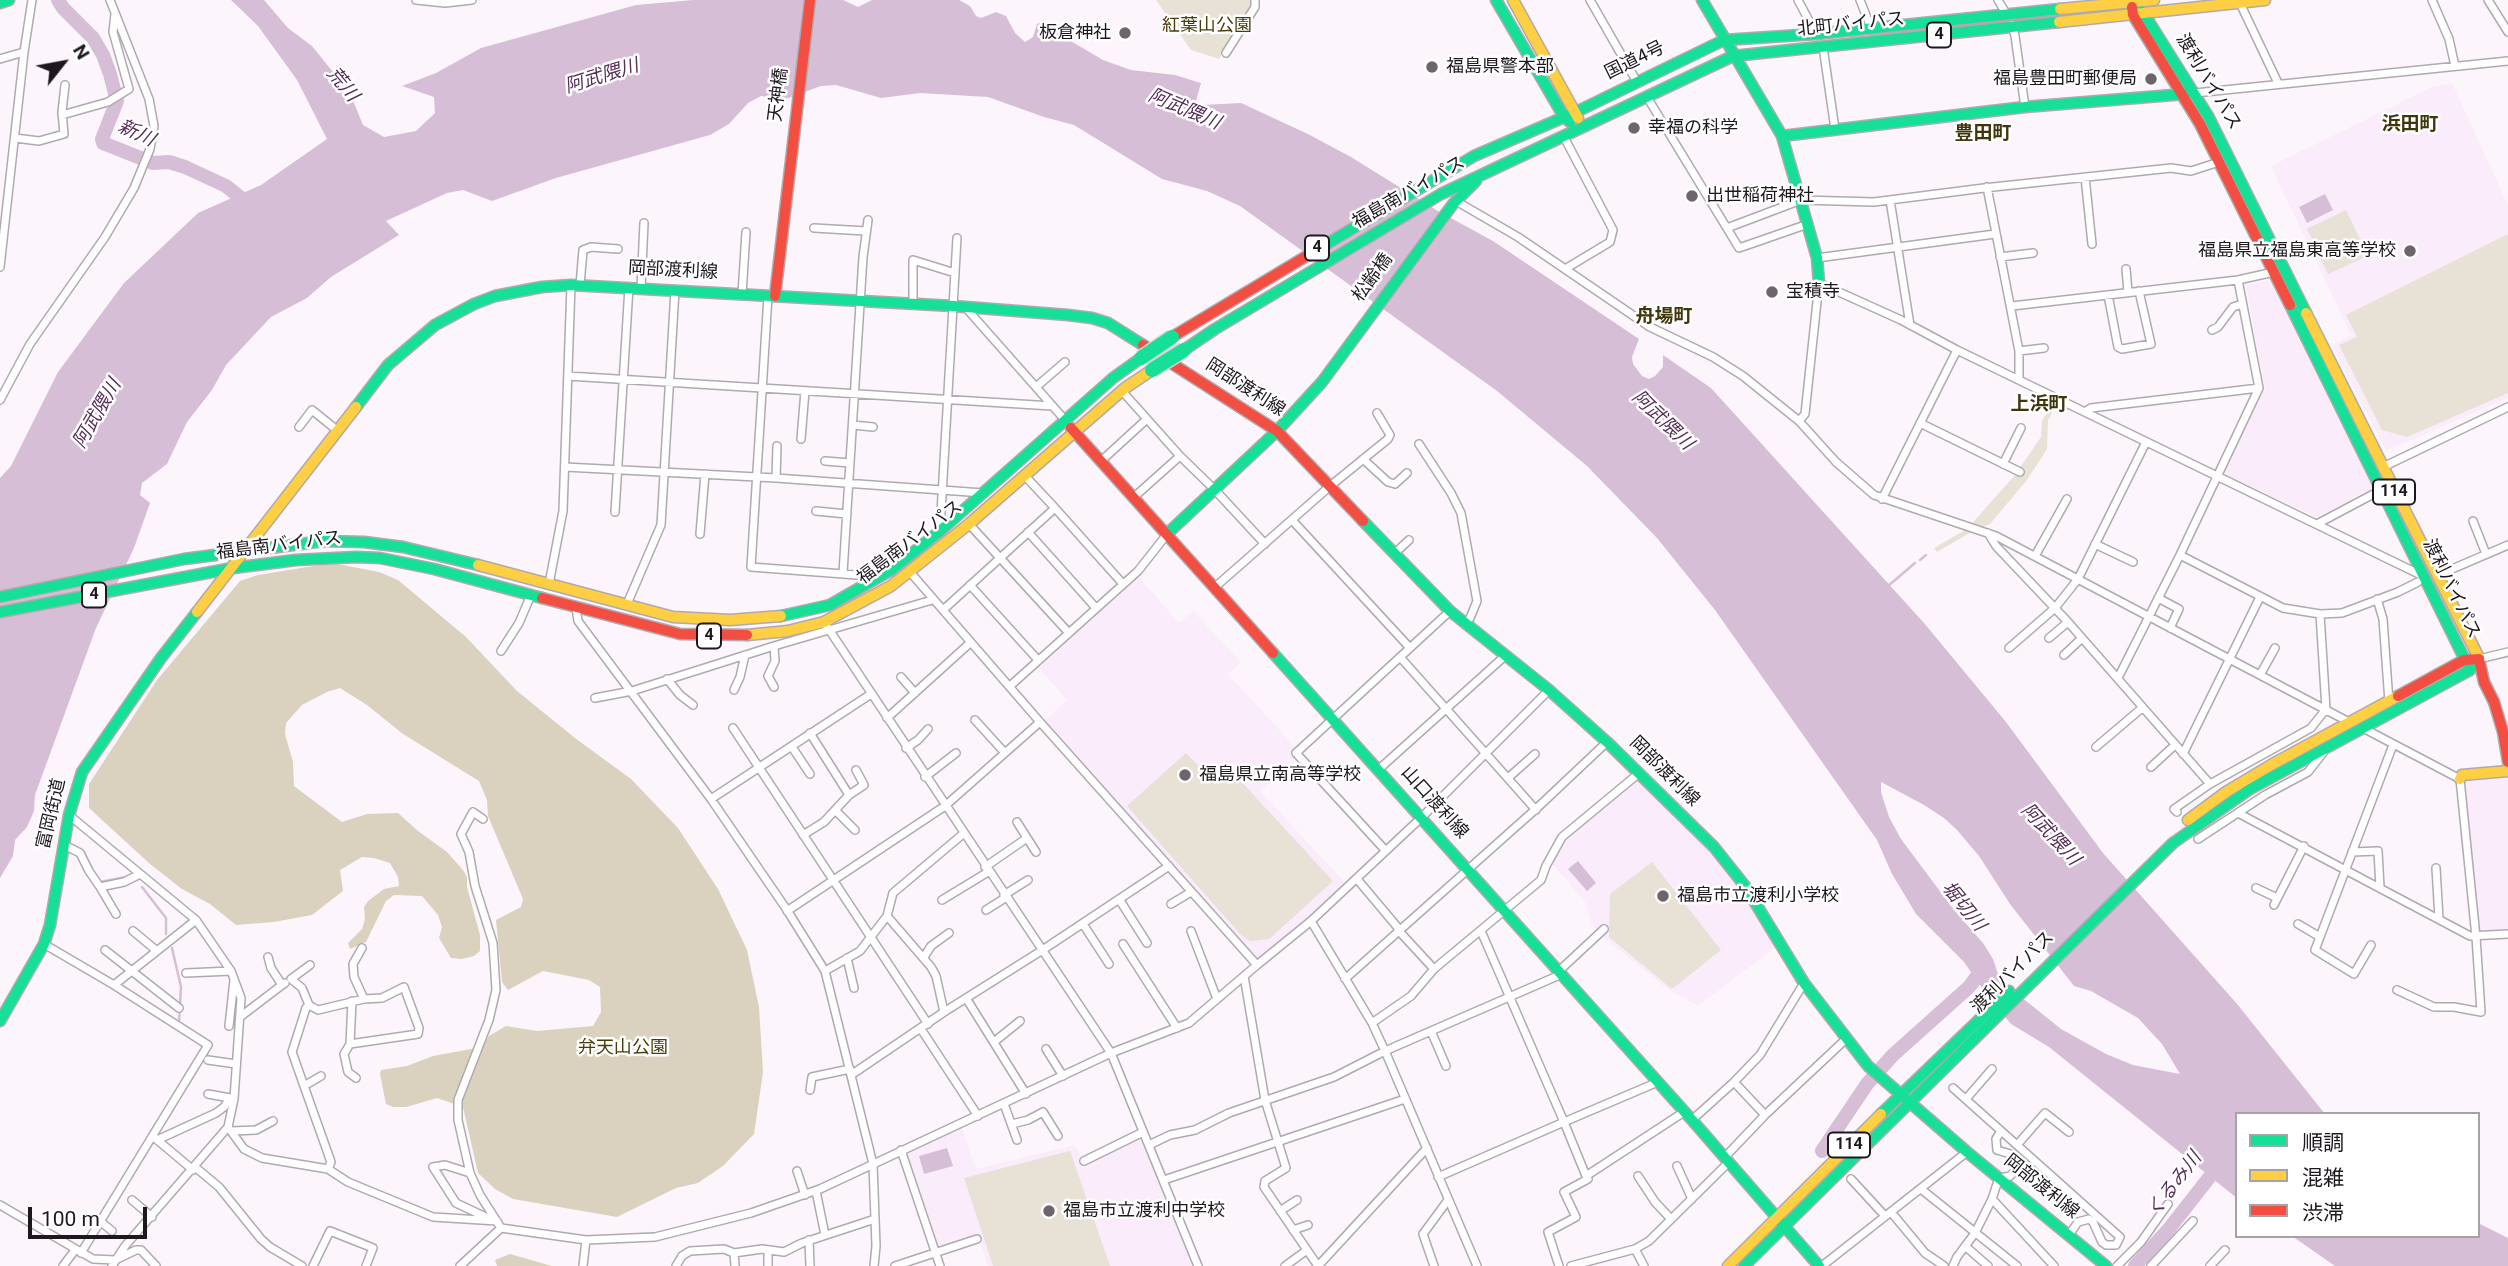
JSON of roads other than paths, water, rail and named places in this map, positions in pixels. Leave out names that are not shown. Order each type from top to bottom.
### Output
[{"type":"main road","points":[[0,3],[9,0]]},
{"type":"main road","name":"天神橋","points":[[772,296],[810,0]]},
{"type":"main road","points":[[1496,0],[1570,114]]},
{"type":"main road","points":[[1513,0],[1579,130]]},
{"type":"main road","points":[[1702,0],[1782,136],[1817,258],[1819,283]]},
{"type":"main road","name":"北町バイパス","points":[[2134,8],[2154,0]]},
{"type":"main road","name":"北町バイパス","points":[[1733,56],[1819,41],[2134,8],[2265,0]]},
{"type":"main road","name":"渡利バイパス","points":[[2134,8],[2188,93],[2224,159],[2386,487],[2426,578],[2471,663]]},
{"type":"main road","name":"北町バイパス","points":[[1724,40],[1819,41],[1871,28],[2010,21]]},
{"type":"main road","name":"国道4号","points":[[1570,114],[1724,40]]},
{"type":"main road","name":"4","points":[[1579,130],[1733,56]]},
{"type":"main road","points":[[1782,136],[2025,107],[2188,93]]},
{"type":"main road","name":"福島南バイパス","points":[[0,612],[233,568],[329,557],[380,558],[435,569],[657,629],[706,636],[765,634],[827,626],[910,572],[969,524],[1024,474],[1113,378],[1141,358],[1429,181],[1474,156],[1570,114]]},
{"type":"main road","name":"福島南バイパス","points":[[0,597],[184,559],[324,541],[364,541],[457,559],[673,617],[704,620],[760,619],[788,616],[830,606],[916,552],[983,493],[1069,426],[1221,326],[1441,194],[1579,130]]},
{"type":"main road","points":[[1455,202],[1485,173]]},
{"type":"main road","name":"松齢橋","points":[[1277,431],[1326,376],[1455,202]]},
{"type":"main road","name":"渡利バイパス","points":[[2279,271],[2382,468],[2386,487]]},
{"type":"main road","name":"岡部渡利線","points":[[233,568],[394,359],[435,326],[474,304],[495,296],[542,287],[575,285],[1024,311],[1101,320],[1277,431],[1450,611],[1549,690],[1607,742],[1730,865],[1804,983],[1868,1066],[1967,1152],[2106,1266]]},
{"type":"main road","name":"山口渡利線","points":[[1069,426],[1422,817],[1820,1266]]},
{"type":"main road","points":[[1168,533],[1277,431]]},
{"type":"main road","name":"富岡街道","points":[[0,1021],[44,944],[50,925],[75,791],[89,762],[161,658],[233,568]]},
{"type":"main road","points":[[2471,663],[2494,702],[2508,762]]},
{"type":"main road","name":"渡利バイパス","points":[[2162,848],[2228,803],[2328,747],[2389,703],[2471,663]]},
{"type":"main road","name":"渡利バイパス","points":[[1728,1266],[1780,1222],[2162,848],[2177,828],[2226,792],[2270,765],[2357,726],[2471,663]]},
{"type":"main road","points":[[2460,779],[2462,775],[2508,771]]},
{"type":"main road","name":"渡利バイパス","points":[[1744,1266],[1780,1222]]},
{"type":"street","points":[[0,267],[32,0]]},
{"type":"street","points":[[0,400],[30,344],[105,237],[134,188],[150,149],[153,126],[149,99],[110,0]]},
{"type":"street","points":[[416,0],[445,3],[472,0]]},
{"type":"street","points":[[1226,53],[1255,7],[1255,0]]},
{"type":"street","points":[[1590,0],[1637,82]]},
{"type":"street","points":[[1798,0],[1819,41],[1836,129]]},
{"type":"street","points":[[1860,0],[1871,28]]},
{"type":"street","points":[[1998,0],[2010,21],[2025,107]]},
{"type":"street","points":[[2432,0],[2449,39],[2455,66]]},
{"type":"street","points":[[2488,0],[2507,28]]},
{"type":"street","points":[[2239,2],[2278,83]]},
{"type":"street","points":[[62,115],[108,102],[129,89],[113,32],[115,14]]},
{"type":"street","points":[[0,59],[24,52]]},
{"type":"street","points":[[2188,93],[2508,61]]},
{"type":"street","points":[[15,138],[39,141],[64,134],[62,115],[65,85]]},
{"type":"street","points":[[1647,97],[1739,248],[1808,224]]},
{"type":"street","points":[[1564,137],[1613,230],[1610,242],[1565,269]]},
{"type":"street","points":[[1727,228],[1801,200],[1841,203],[1891,200],[2171,168],[2191,171],[2224,159]]},
{"type":"street","points":[[2085,177],[2092,244]]},
{"type":"street","points":[[1987,187],[2019,351],[2019,379]]},
{"type":"street","points":[[1891,200],[1910,325]]},
{"type":"street","points":[[1455,202],[1518,237],[1650,327],[1713,357],[1743,376],[1799,421],[1866,491],[1882,499],[1988,533],[2460,779],[2481,1012],[2454,1007],[2434,1007],[2397,990]]},
{"type":"street","points":[[844,573],[860,302],[868,220]]},
{"type":"street","points":[[615,512],[622,380],[644,223]]},
{"type":"street","points":[[814,228],[866,231]]},
{"type":"street","points":[[742,294],[746,232]]},
{"type":"street","points":[[1817,258],[1995,234]]},
{"type":"street","points":[[940,531],[947,400],[959,307],[955,273],[957,237]]},
{"type":"street","points":[[549,585],[560,530],[575,285],[583,250],[592,247],[618,248]]},
{"type":"street","points":[[2000,257],[2033,253]]},
{"type":"street","points":[[913,304],[913,260],[955,273]]},
{"type":"street","points":[[2126,269],[2128,292]]},
{"type":"street","points":[[2011,306],[2238,280],[2279,271]]},
{"type":"street","points":[[2118,678],[2259,388],[2238,280]]},
{"type":"street","points":[[1799,421],[1805,414],[1819,283],[2426,578]]},
{"type":"street","points":[[626,606],[662,525],[675,290]]},
{"type":"street","points":[[2108,295],[2118,347],[2123,349],[2151,344],[2139,291]]},
{"type":"street","points":[[772,296],[762,388],[751,567],[844,573],[870,576],[875,580]]},
{"type":"street","points":[[2212,330],[2218,327],[2233,307],[2242,304]]},
{"type":"street","points":[[959,307],[1036,387],[1069,426]]},
{"type":"street","points":[[2019,351],[2044,348]]},
{"type":"street","points":[[1882,499],[1957,350]]},
{"type":"street","points":[[1036,387],[1065,362]]},
{"type":"street","points":[[568,376],[1052,406]]},
{"type":"street","points":[[2085,412],[2091,408],[2259,388]]},
{"type":"street","points":[[801,439],[805,391]]},
{"type":"street","points":[[1122,391],[1265,544]]},
{"type":"street","points":[[2382,468],[2508,407]]},
{"type":"street","points":[[299,427],[312,410],[338,431]]},
{"type":"street","points":[[1214,588],[1388,439],[1390,435],[1377,413]]},
{"type":"street","points":[[1100,462],[1147,419]]},
{"type":"street","points":[[1920,423],[2020,472]]},
{"type":"street","points":[[853,425],[873,426]]},
{"type":"street","points":[[2003,464],[2021,428]]},
{"type":"street","points":[[2009,648],[2055,608],[2077,579],[2146,442]]},
{"type":"street","points":[[1419,444],[1461,513],[1477,601],[1471,618],[1465,625]]},
{"type":"street","points":[[776,478],[777,446]]},
{"type":"street","points":[[1133,498],[1180,456]]},
{"type":"street","points":[[1363,459],[1388,482],[1395,484],[1407,473]]},
{"type":"street","points":[[825,461],[850,463]]},
{"type":"street","points":[[565,467],[776,478],[983,493]]},
{"type":"street","points":[[700,534],[705,474]]},
{"type":"street","points":[[1024,474],[1123,584]]},
{"type":"street","points":[[2317,524],[2386,487]]},
{"type":"street","points":[[2035,556],[2067,499]]},
{"type":"street","points":[[943,610],[1055,508]]},
{"type":"street","points":[[816,511],[847,513]]},
{"type":"street","points":[[1292,520],[1410,648]]},
{"type":"street","points":[[2473,521],[2486,554]]},
{"type":"street","points":[[969,524],[1068,632]]},
{"type":"street","points":[[1028,532],[1096,608]]},
{"type":"street","points":[[1010,686],[1138,571],[1168,533]]},
{"type":"street","points":[[1988,533],[1996,546],[2068,622],[2210,784]]},
{"type":"street","points":[[1394,554],[1409,540]]},
{"type":"street","points":[[2095,544],[2133,562]]},
{"type":"street","points":[[2180,555],[2283,608],[2320,614],[2342,613],[2508,545]]},
{"type":"street","points":[[910,572],[1257,965]]},
{"type":"street","points":[[970,585],[1038,660]]},
{"type":"street","points":[[501,651],[519,623],[531,595]]},
{"type":"street","points":[[2183,754],[2260,597]]},
{"type":"street","points":[[2158,598],[2179,609],[2170,628]]},
{"type":"street","points":[[2377,599],[2383,619],[2389,703]]},
{"type":"street","points":[[595,698],[632,691],[774,646],[827,626],[932,600]]},
{"type":"street","points":[[576,607],[578,621],[711,799],[825,971],[873,1164],[874,1266]]},
{"type":"street","points":[[1386,851],[1296,753],[1450,611]]},
{"type":"street","points":[[2177,812],[2174,809],[2210,784],[2311,728],[2326,709],[2320,614]]},
{"type":"street","points":[[2049,638],[2068,622]]},
{"type":"street","points":[[827,626],[1111,1054],[1198,1266]]},
{"type":"street","points":[[2064,655],[2082,638]]},
{"type":"street","points":[[887,718],[970,643]]},
{"type":"street","points":[[774,646],[775,661],[768,676],[775,687]]},
{"type":"street","points":[[2260,676],[2275,648]]},
{"type":"street","points":[[2471,663],[2508,652]]},
{"type":"street","points":[[734,690],[745,655]]},
{"type":"street","points":[[1378,769],[1506,655]]},
{"type":"street","points":[[1400,657],[1536,810]]},
{"type":"street","points":[[901,677],[915,693]]},
{"type":"street","points":[[667,680],[693,705]]},
{"type":"street","points":[[69,816],[196,920],[232,975],[242,998],[230,1129],[244,1149],[262,1158],[328,1169],[348,1182],[433,1217],[497,1223],[586,1240],[670,1234],[751,1213],[816,1191],[1111,1054],[1189,1023],[1311,922],[1422,817],[1549,690]]},
{"type":"street","points":[[711,799],[871,694]]},
{"type":"street","points":[[2096,747],[2142,708]]},
{"type":"street","points":[[975,720],[1005,753]]},
{"type":"street","points":[[787,911],[945,806],[1040,722]]},
{"type":"street","points":[[733,728],[870,937],[978,1116]]},
{"type":"street","points":[[906,747],[918,740],[928,729]]},
{"type":"street","points":[[810,733],[849,795]]},
{"type":"street","points":[[1346,979],[1536,810],[1607,742]]},
{"type":"street","points":[[2151,767],[2175,745]]},
{"type":"street","points":[[2371,944],[2354,974],[2315,950],[2393,745]]},
{"type":"street","points":[[792,747],[810,774]]},
{"type":"street","points":[[2198,839],[2308,772],[2328,747]]},
{"type":"street","points":[[925,776],[956,753]]},
{"type":"street","points":[[1508,778],[1535,754]]},
{"type":"street","points":[[803,835],[824,822],[849,795],[864,785],[856,770]]},
{"type":"street","points":[[1372,1023],[1411,996],[1434,969],[1541,880],[1562,837],[1639,774]]},
{"type":"street","points":[[835,810],[855,830]]},
{"type":"street","points":[[483,819],[473,812],[461,834],[494,943],[496,990],[491,1012],[458,1100],[458,1121],[470,1173],[497,1223]]},
{"type":"street","points":[[2238,813],[2476,937],[2508,934]]},
{"type":"street","points":[[1017,821],[1036,852]]},
{"type":"street","points":[[825,971],[860,951],[887,916],[893,893],[963,834]]},
{"type":"street","points":[[942,900],[987,870],[1027,838]]},
{"type":"street","points":[[64,845],[80,853],[116,914]]},
{"type":"street","points":[[2256,888],[2276,902],[2304,846]]},
{"type":"street","points":[[2352,852],[2378,851],[2380,887]]},
{"type":"street","points":[[810,1090],[812,1077],[850,1072],[924,1027],[1169,866]]},
{"type":"street","points":[[2436,868],[2439,919]]},
{"type":"street","points":[[100,887],[124,882],[140,874]]},
{"type":"street","points":[[1357,879],[1434,969]]},
{"type":"street","points":[[986,909],[1028,880]]},
{"type":"street","points":[[1171,904],[1191,892]]},
{"type":"street","points":[[1119,899],[1147,943]]},
{"type":"street","points":[[887,916],[924,957],[936,976],[944,1012]]},
{"type":"street","points":[[114,985],[196,920]]},
{"type":"street","points":[[1311,922],[1372,1023],[1477,1266]]},
{"type":"street","points":[[1083,924],[1109,964]]},
{"type":"street","points":[[2298,924],[2320,937]]},
{"type":"street","points":[[1149,1145],[1162,1138],[1195,1130],[1229,1113],[1334,1077],[1385,1051],[1510,998],[1561,973],[1604,929]]},
{"type":"street","points":[[133,931],[157,951]]},
{"type":"street","points":[[1191,931],[1217,999]]},
{"type":"street","points":[[1481,931],[1588,1179],[1564,1192],[1576,1217],[1548,1232],[1559,1266]]},
{"type":"street","points":[[924,957],[931,946],[949,933]]},
{"type":"street","points":[[44,944],[208,1045],[155,1137],[100,1221],[63,1266]]},
{"type":"street","points":[[1123,944],[1177,1028]]},
{"type":"street","points":[[362,948],[353,964],[354,977],[364,999]]},
{"type":"street","points":[[105,950],[178,1008]]},
{"type":"street","points":[[268,957],[271,968],[282,985]]},
{"type":"street","points":[[847,958],[854,988]]},
{"type":"street","points":[[240,1017],[310,965]]},
{"type":"street","points":[[186,973],[232,975]]},
{"type":"street","points":[[229,1026],[232,975]]},
{"type":"street","points":[[1244,975],[1265,1100],[1286,1168],[1265,1181],[1264,1186],[1318,1266],[1427,1148]]},
{"type":"street","points":[[291,979],[302,988],[309,1005],[318,1010],[352,1001],[382,998],[404,987],[419,1028],[418,1034],[350,1044]]},
{"type":"street","points":[[1586,1176],[1688,1116],[1734,1082],[1760,1055],[1804,983]]},
{"type":"street","points":[[966,998],[1026,1094]]},
{"type":"street","points":[[352,1001],[350,1044],[344,1054],[348,1072],[356,1078]]},
{"type":"street","points":[[309,1005],[292,1052],[331,1162],[328,1169]]},
{"type":"street","points":[[994,1042],[1020,1021]]},
{"type":"street","points":[[1431,1031],[1446,1066]]},
{"type":"street","points":[[1572,1266],[1590,1264],[1635,1249],[1648,1241],[1692,1199],[1765,1115],[1846,1039]]},
{"type":"street","points":[[1046,1049],[1063,1076]]},
{"type":"street","points":[[208,1060],[236,1064]]},
{"type":"street","points":[[1966,1099],[1992,1069]]},
{"type":"street","points":[[304,1086],[321,1076]]},
{"type":"street","points":[[1438,1177],[1658,1082]]},
{"type":"street","points":[[1734,1082],[1765,1115]]},
{"type":"street","points":[[1953,1088],[2120,1237],[2116,1245],[2106,1245],[2089,1219],[2078,1222],[2068,1235]]},
{"type":"street","points":[[208,1094],[232,1099]]},
{"type":"street","points":[[155,1137],[216,1113],[232,1099]]},
{"type":"street","points":[[1164,1180],[1405,1099]]},
{"type":"street","points":[[1004,1104],[1017,1140]]},
{"type":"street","points":[[1012,1124],[1043,1112],[1058,1136]]},
{"type":"street","points":[[2017,1145],[2045,1113],[2069,1132]]},
{"type":"street","points":[[113,1263],[230,1129],[256,1130],[273,1121]]},
{"type":"street","points":[[1953,1266],[1975,1233],[1999,1178],[2010,1176],[2020,1166],[2017,1156],[1997,1150],[1996,1139],[2001,1131]]},
{"type":"street","points":[[1084,1161],[1143,1132]]},
{"type":"street","points":[[155,1137],[219,1187],[270,1247],[302,1266]]},
{"type":"street","points":[[901,1150],[940,1266]]},
{"type":"street","points":[[1820,1266],[1967,1152]]},
{"type":"street","points":[[470,1173],[445,1165],[433,1167],[456,1203],[497,1223]]},
{"type":"street","points":[[1677,1166],[1692,1199]]},
{"type":"street","points":[[797,1171],[805,1195]]},
{"type":"street","points":[[1638,1176],[1655,1202],[1671,1219]]},
{"type":"street","points":[[1851,1179],[1926,1253],[1944,1266]]},
{"type":"street","points":[[1920,1189],[2017,1266]]},
{"type":"street","points":[[816,1191],[825,1236]]},
{"type":"street","points":[[1992,1199],[2054,1266]]},
{"type":"street","points":[[132,1200],[152,1217]]},
{"type":"street","points":[[1280,1211],[1297,1200]]},
{"type":"street","points":[[1434,1266],[1423,1234],[1448,1200]]},
{"type":"street","points":[[0,1205],[93,1259],[113,1263],[136,1250],[141,1250],[156,1266]]},
{"type":"street","points":[[2117,1266],[2141,1242],[2168,1205]]},
{"type":"street","points":[[676,1266],[682,1256],[690,1251],[724,1249],[734,1253],[768,1250],[784,1252],[809,1240],[875,1219]]},
{"type":"street","points":[[100,1221],[112,1231]]},
{"type":"street","points":[[2151,1266],[2193,1221]]},
{"type":"street","points":[[460,1266],[497,1223]]},
{"type":"street","points":[[1293,1230],[1308,1225]]},
{"type":"street","points":[[313,1266],[330,1231],[373,1248],[366,1266]]},
{"type":"street","points":[[895,1266],[977,1239]]},
{"type":"street","points":[[583,1266],[586,1240]]},
{"type":"street","points":[[809,1240],[810,1266]]},
{"type":"street","points":[[1965,1246],[1988,1266]]},
{"type":"street","points":[[1635,1249],[1644,1266]]},
{"type":"street","points":[[768,1250],[768,1266]]},
{"type":"street","points":[[1285,1266],[1307,1250]]},
{"type":"street","points":[[2210,1266],[2225,1250]]},
{"type":"street","points":[[734,1253],[735,1266]]},
{"type":"water","points":[[231,0],[264,0],[288,28],[312,46],[350,93],[363,125],[384,137],[416,131],[435,113],[434,97],[402,86],[436,73],[481,48],[636,5],[693,0],[843,0],[858,7],[872,0],[959,0],[970,6],[976,16],[981,18],[996,12],[1006,16],[1015,33],[1025,42],[1033,37],[1037,24],[1040,23],[1103,60],[1131,70],[1175,75],[1201,83],[1196,101],[1203,105],[1241,103],[1308,134],[1493,241],[1639,339],[1632,357],[1633,364],[1642,376],[1649,379],[1655,376],[1663,367],[1663,355],[1711,388],[1924,623],[2006,722],[2103,853],[2238,1005],[2323,1112],[2235,1112],[2235,1196],[2233,1195],[2049,1047],[2011,1024],[1964,962],[1916,914],[1892,874],[1877,840],[1715,610],[1657,538],[1587,466],[1497,391],[1240,206],[1207,191],[1162,179],[1074,125],[988,97],[920,93],[881,98],[836,85],[821,86],[786,99],[761,96],[748,103],[729,124],[710,135],[556,178],[492,201],[463,190],[447,193],[386,221],[399,235],[331,277],[307,298],[271,317],[226,365],[212,390],[187,422],[167,464],[142,483],[140,495],[150,503],[134,548],[96,628],[35,795],[34,811],[27,827],[15,840],[13,856],[0,878],[0,478],[11,466],[58,372],[124,283],[198,213],[261,185],[327,139],[297,80],[258,26]],"holes":[[[1881,782],[1944,818],[1979,856],[2010,904],[2074,986],[2091,991],[2138,1018],[2162,1044],[2180,1074],[2133,1065],[2106,1054],[2061,1029],[2000,980],[1993,959],[1983,943],[1954,910],[1901,839],[1889,817],[1881,792]]]},
{"type":"water","points":[[2325,194],[2333,210],[2307,223],[2299,207]]},
{"type":"water","points":[[1578,861],[1596,883],[1587,891],[1568,869]]},
{"type":"water","points":[[947,1148],[953,1166],[924,1174],[919,1156]]},
{"type":"water","points":[[2480,1224],[2508,1238],[2508,1266],[2335,1266],[2295,1238],[2480,1238]]},
{"type":"waterway","name":"新川","points":[[58,0],[93,38],[110,74],[117,101],[102,139],[103,143],[153,163],[169,162],[185,167],[226,186],[251,206]]},
{"type":"waterway","points":[[1920,560],[1926,555]]},
{"type":"waterway","points":[[1888,586],[1915,563]]},
{"type":"waterway","points":[[69,843],[84,852],[91,868]]},
{"type":"waterway","points":[[100,882],[126,877]]},
{"type":"waterway","points":[[142,887],[166,918],[166,934]]},
{"type":"waterway","points":[[172,948],[181,987],[179,1023]]},
{"type":"waterway","name":"堀切川","points":[[1822,1151],[1867,1084],[1893,1055],[1969,987],[1981,971],[1977,962]]},
{"type":"waterway","name":"くるみ川","points":[[2135,1266],[2168,1230],[2212,1174],[2219,1160]]},
{"type":"place","name":"板倉神社","points":[[1125,33]]},
{"type":"place","name":"福島県警本部","points":[[1432,67]]},
{"type":"place","name":"福島豊田町郵便局","points":[[2151,79]]},
{"type":"place","name":"幸福の科学","points":[[1634,128]]},
{"type":"place","name":"出世稲荷神社","points":[[1692,196]]},
{"type":"place","name":"福島県立福島東高等学校","points":[[2410,251]]},
{"type":"place","name":"宝積寺","points":[[1772,292]]},
{"type":"place","name":"福島県立南高等学校","points":[[1185,775]]},
{"type":"place","name":"福島市立渡利小学校","points":[[1663,896]]},
{"type":"place","name":"福島市立渡利中学校","points":[[1049,1211]]},
{"type":"district","name":"浜田町","points":[[2410,125]]},
{"type":"district","name":"豊田町","points":[[1983,134]]},
{"type":"district","name":"舟場町","points":[[1664,317]]},
{"type":"district","name":"上浜町","points":[[2039,405]]},
{"type":"park label","name":"紅葉山公園","points":[[1207,26]]},
{"type":"park label","name":"弁天山公園","points":[[623,1048]]},
{"type":"water label","name":"阿武隈川","points":[[602,77]]},
{"type":"water label","name":"荒川","points":[[342,85]]},
{"type":"water label","name":"阿武隈川","points":[[1184,110]]},
{"type":"water label","name":"阿武隈川","points":[[98,414]]},
{"type":"water label","name":"阿武隈川","points":[[1662,421]]},
{"type":"water label","name":"阿武隈川","points":[[2050,835]]}]
